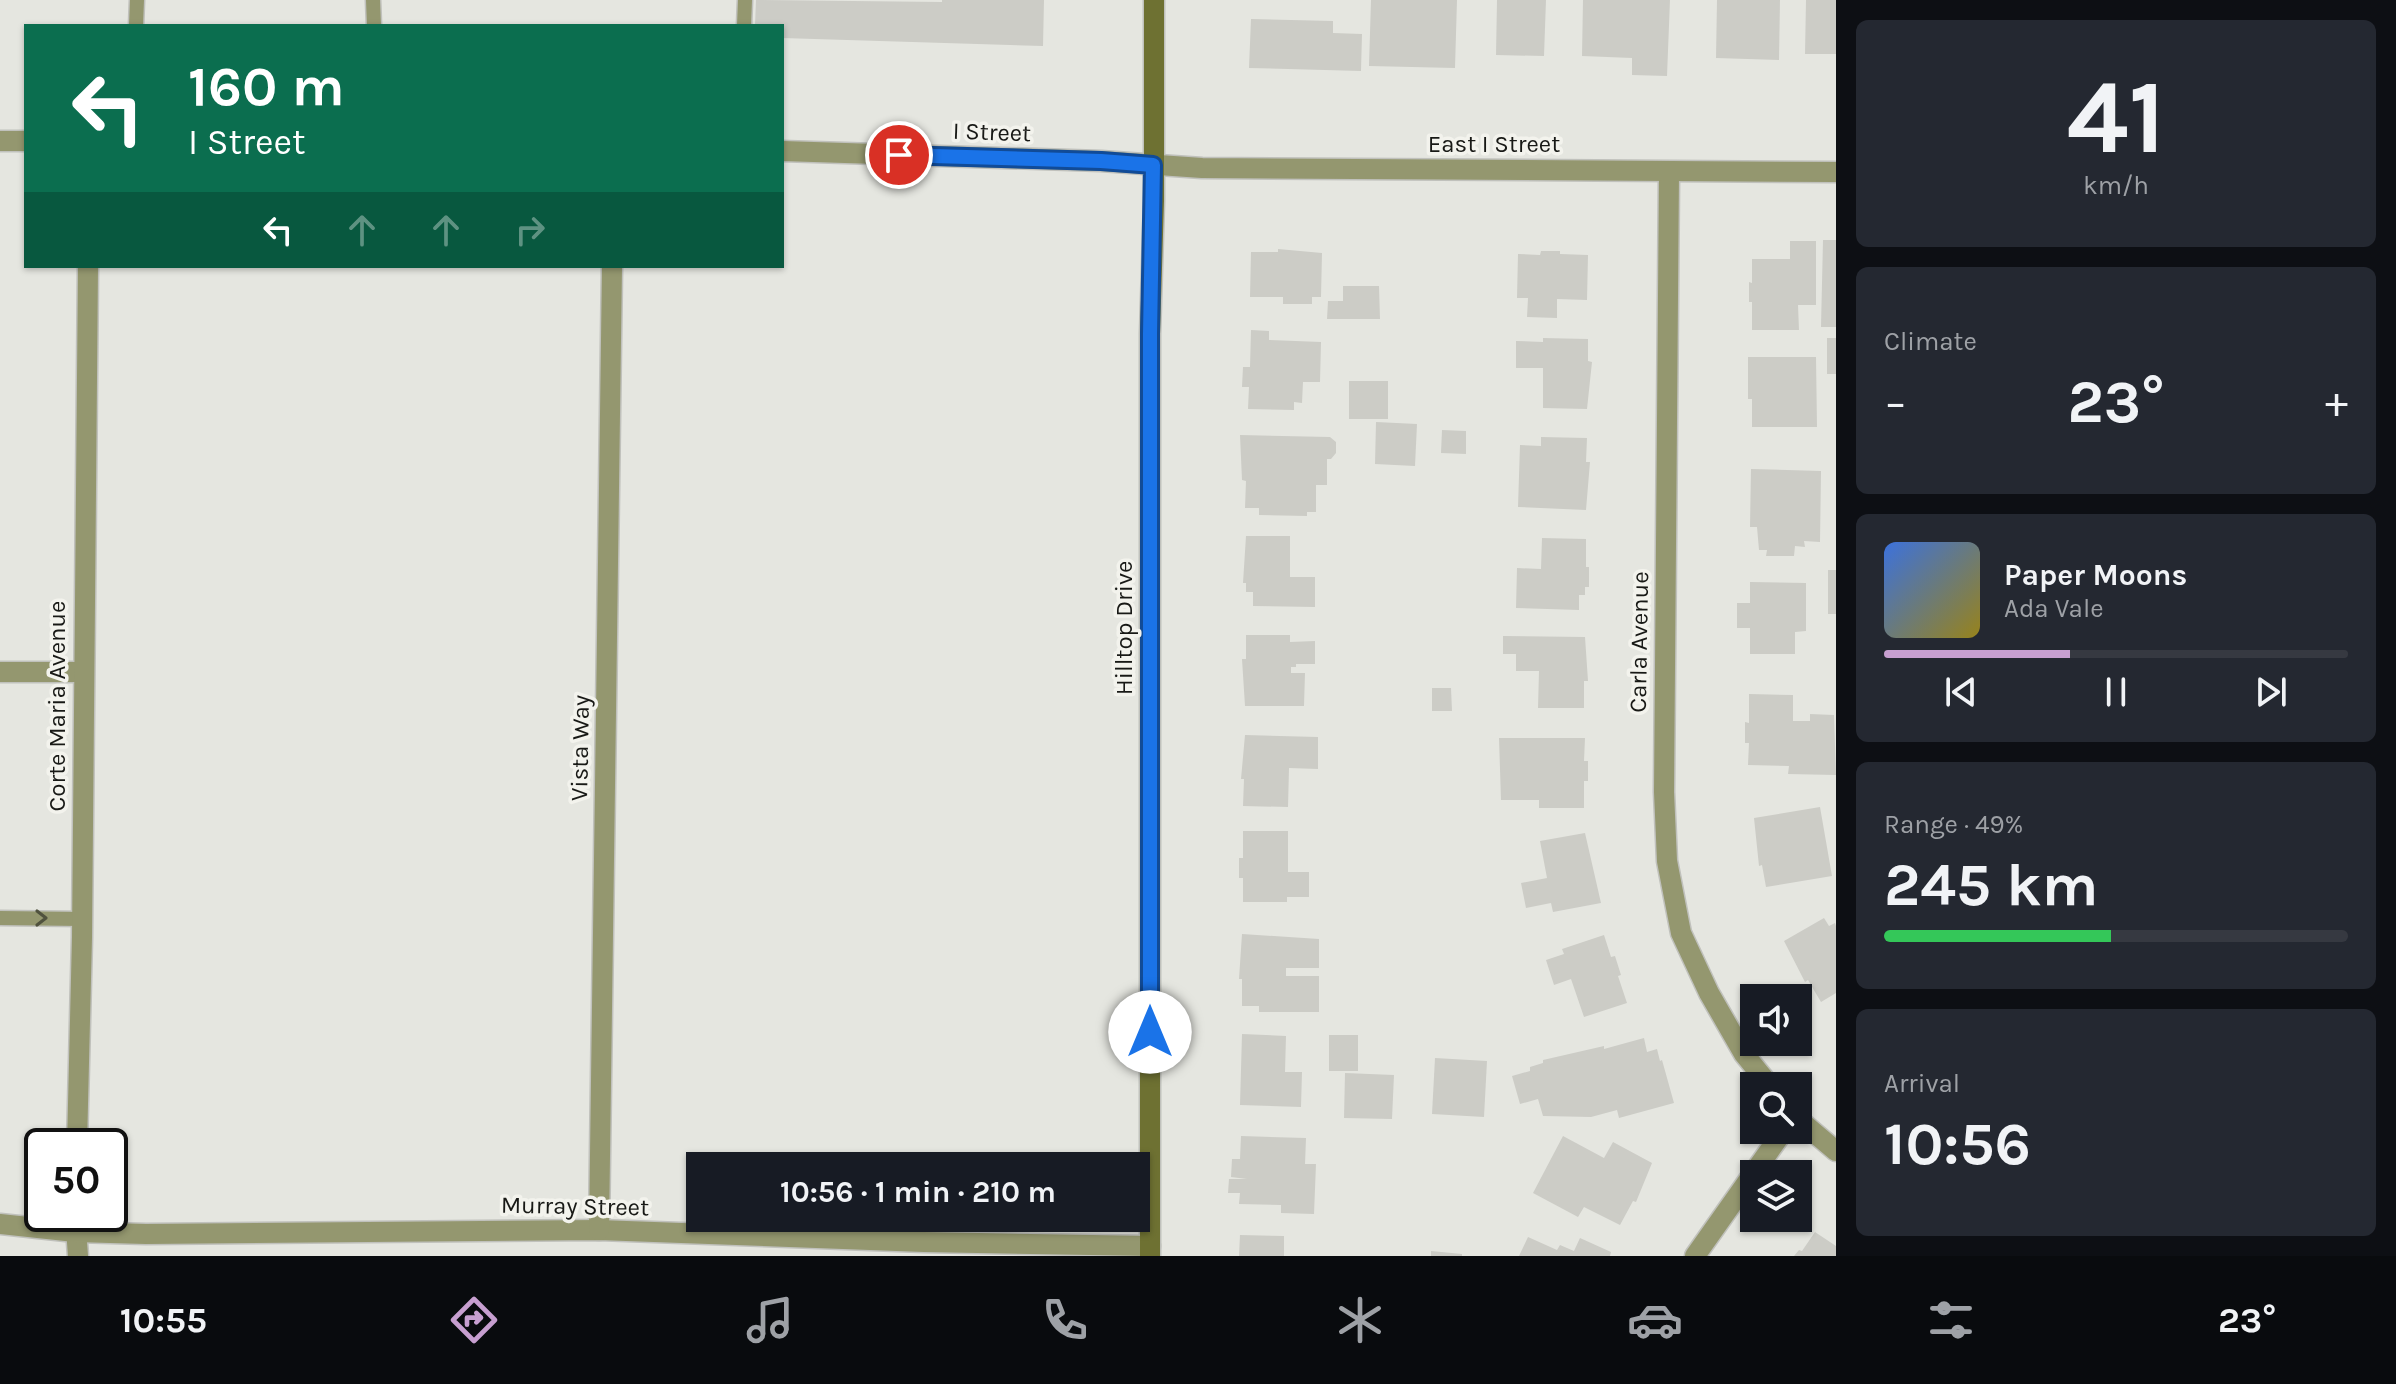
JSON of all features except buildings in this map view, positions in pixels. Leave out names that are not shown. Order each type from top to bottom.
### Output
[{"type":"main road","name":"Hilltop Drive","points":[[1150,1251],[1150,326],[1154,0]]},
{"type":"street","points":[[0,141],[24,141]]},
{"type":"street","name":"I Street","points":[[784,151],[1153,165]]},
{"type":"street","name":"East I Street","points":[[1153,165],[1202,168],[1836,172]]},
{"type":"street","name":"Carla Avenue","points":[[1669,172],[1664,792],[1667,861],[1681,933],[1709,993],[1744,1054],[1759,1072]]},
{"type":"street","name":"Corte Maria Avenue","points":[[77,1128],[88,268]]},
{"type":"street","name":"Vista Way","points":[[599,1230],[612,268]]},
{"type":"street","points":[[0,672],[83,672]]},
{"type":"street","points":[[1812,1131],[1836,1151]]},
{"type":"street","points":[[1695,1256],[1774,1144]]},
{"type":"street","name":"Murray Street","points":[[0,1224],[24,1224]]},
{"type":"street","name":"Murray Street","points":[[128,1231],[146,1234],[599,1230],[1150,1251]]},
{"type":"street","points":[[76,1232],[78,1256]]},
{"type":"lane","points":[[136,24],[137,0]]},
{"type":"lane","points":[[373,0],[374,24]]},
{"type":"lane","points":[[744,24],[745,0]]},
{"type":"lane","points":[[0,918],[82,919]]},
{"type":"route","points":[[899,155],[1153,165],[1150,334],[1150,1032]]}]
